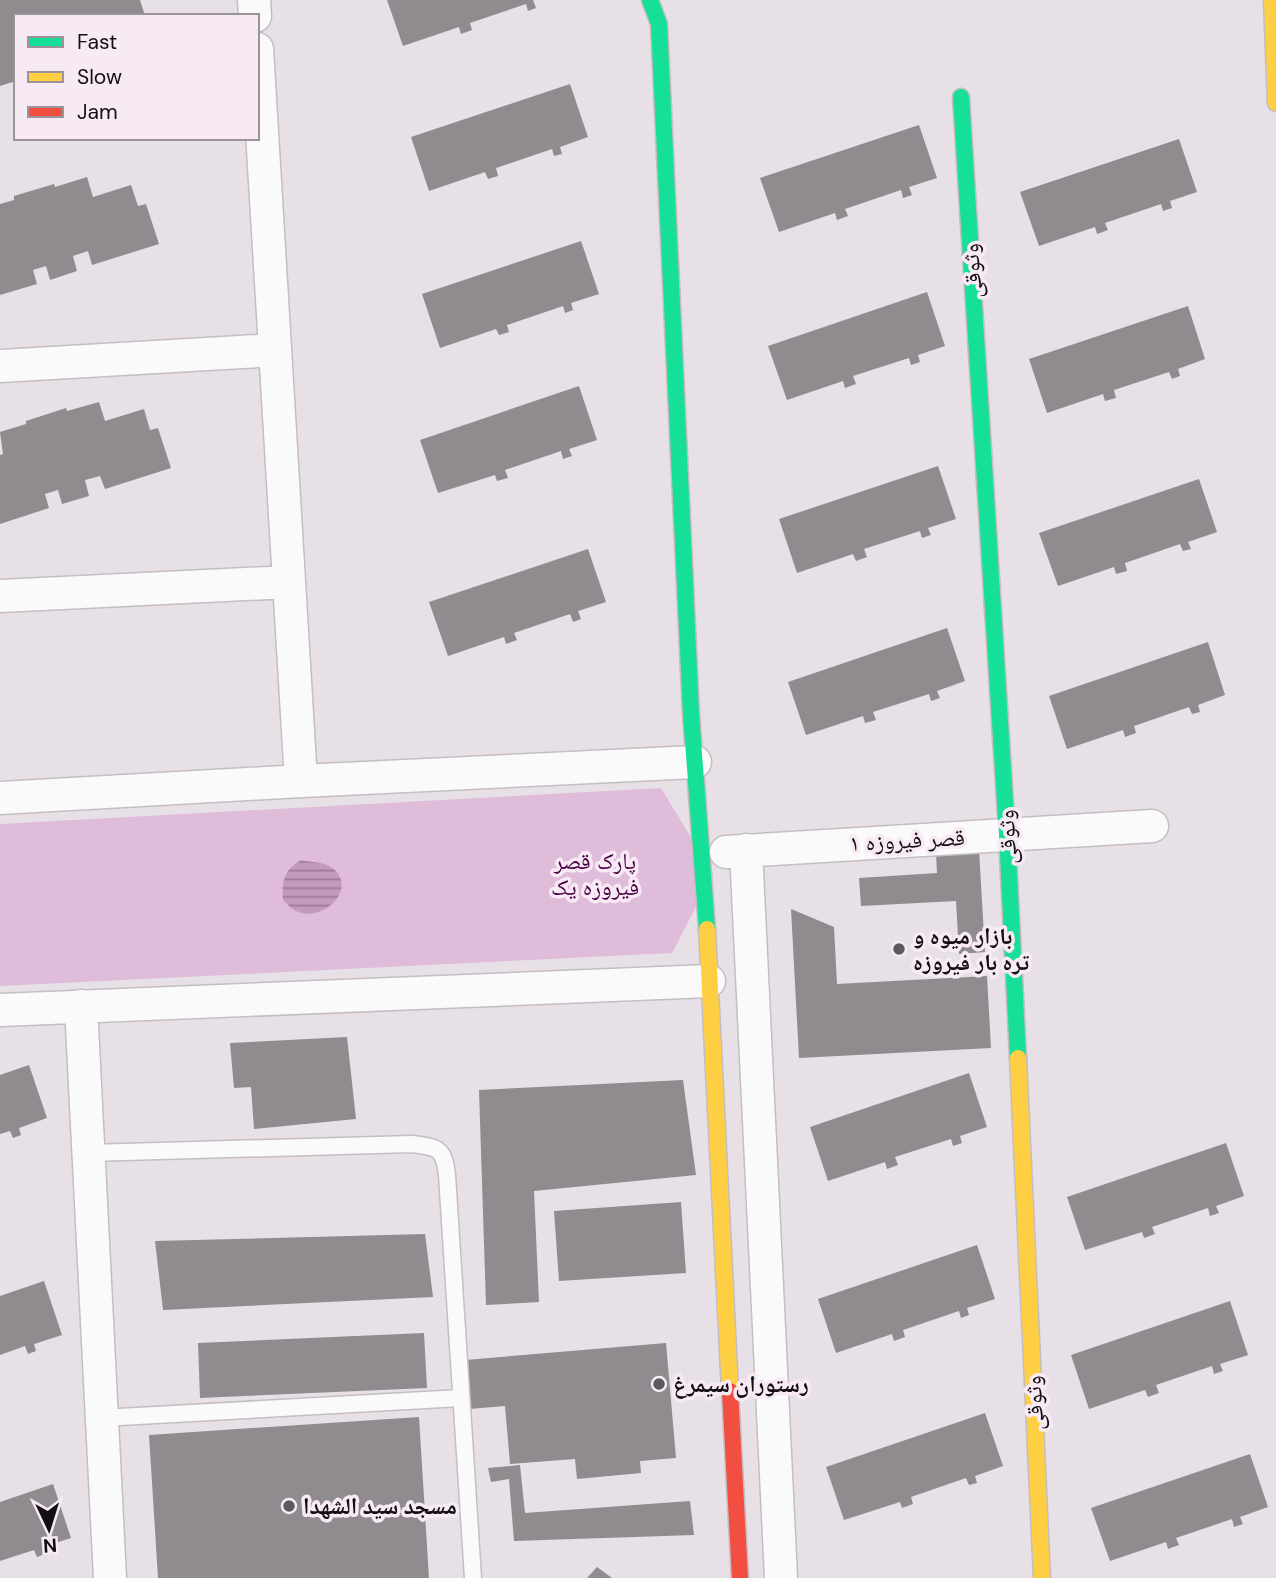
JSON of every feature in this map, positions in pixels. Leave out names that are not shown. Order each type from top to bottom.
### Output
[{"type":"main road","points":[[650,0],[659,24],[695,762],[703,854],[740,1578]]},
{"type":"main road","points":[[1272,0],[1276,103]]},
{"type":"main road","name":"وثوقی","points":[[961,97],[1007,834],[1042,1578]]},
{"type":"street","points":[[259,82],[301,781]]},
{"type":"street","points":[[0,366],[275,350]]},
{"type":"street","points":[[0,596],[289,582]]},
{"type":"street","points":[[0,798],[695,762]]},
{"type":"street","name":"قصر فیروزه ۱","points":[[703,854],[746,849],[1152,826]]},
{"type":"street","points":[[746,849],[781,1578]]},
{"type":"street","points":[[0,1010],[709,981]]},
{"type":"street","points":[[81,1006],[110,1578]]},
{"type":"lane","points":[[88,1153],[412,1144],[429,1146],[440,1151],[444,1157],[447,1175],[473,1578]]},
{"type":"lane","points":[[101,1418],[461,1398]]},
{"type":"green space","name":"پارک قصر فیروزه یک","points":[[661,788],[713,874],[672,953],[0,986],[0,824]]},
{"type":"shaded area","points":[[301,860],[329,866],[342,882],[341,892],[336,900],[318,912],[307,914],[296,911],[283,900],[285,876]]},
{"type":"building","points":[[0,0],[140,0],[144,14],[14,14],[14,82],[0,86]]},
{"type":"building","points":[[387,0],[533,0],[536,8],[528,11],[526,4],[470,23],[472,30],[461,34],[459,27],[403,46]]},
{"type":"building","points":[[570,84],[588,137],[560,147],[562,154],[554,156],[552,149],[496,168],[498,176],[488,179],[485,172],[429,191],[411,137]]},
{"type":"building","points":[[919,125],[937,178],[909,187],[912,195],[903,198],[901,190],[845,209],[848,216],[837,220],[835,213],[779,232],[760,178]]},
{"type":"building","points":[[1179,139],[1197,192],[1170,201],[1172,208],[1163,211],[1161,204],[1105,223],[1108,230],[1097,234],[1095,227],[1039,246],[1020,192]]},
{"type":"building","points":[[87,177],[93,197],[131,185],[138,206],[146,204],[159,244],[92,265],[88,251],[73,256],[77,271],[50,280],[46,266],[33,270],[37,284],[0,295],[0,204],[14,200],[14,196]]},
{"type":"building","points":[[581,241],[599,294],[571,303],[573,310],[565,313],[563,306],[507,325],[509,332],[499,335],[496,329],[440,348],[422,294]]},
{"type":"building","points":[[927,292],[945,346],[918,355],[920,362],[911,365],[909,358],[853,376],[856,384],[845,388],[843,381],[787,400],[768,346]]},
{"type":"building","points":[[1188,306],[1205,359],[1178,369],[1180,376],[1172,379],[1169,372],[1114,390],[1116,398],[1105,401],[1103,394],[1047,413],[1029,359]]},
{"type":"building","points":[[579,386],[597,440],[569,449],[572,456],[563,459],[561,451],[505,470],[508,478],[497,481],[495,475],[438,493],[420,440]]},
{"type":"building","points":[[99,402],[105,421],[144,409],[150,430],[158,428],[171,468],[105,489],[100,476],[85,480],[89,496],[62,504],[58,490],[45,494],[49,508],[0,524],[0,455],[3,454],[0,432],[66,408],[67,411]]},
{"type":"building","points":[[938,466],[956,519],[928,528],[931,535],[922,538],[920,531],[864,549],[867,557],[856,561],[853,554],[797,573],[779,519]]},
{"type":"building","points":[[1199,479],[1217,532],[1188,542],[1191,549],[1183,551],[1180,544],[1125,563],[1127,571],[1116,574],[1114,567],[1058,586],[1039,533]]},
{"type":"building","points":[[588,549],[606,602],[578,611],[581,619],[573,622],[570,614],[514,633],[517,640],[506,644],[504,637],[448,656],[429,602]]},
{"type":"building","points":[[947,628],[965,681],[937,691],[940,698],[931,701],[929,694],[873,712],[876,720],[865,723],[863,716],[806,735],[788,682]]},
{"type":"building","points":[[1208,642],[1225,695],[1198,705],[1200,712],[1192,714],[1189,707],[1134,726],[1136,733],[1125,737],[1123,730],[1067,749],[1049,696]]},
{"type":"building","points":[[979,850],[985,952],[959,954],[956,901],[861,906],[859,878],[937,873],[936,853]]},
{"type":"building","points":[[791,909],[834,927],[837,984],[987,976],[991,1048],[799,1058]]},
{"type":"building","points":[[347,1037],[356,1119],[254,1129],[251,1087],[234,1088],[230,1043]]},
{"type":"building","points":[[29,1065],[47,1118],[19,1128],[21,1135],[13,1138],[10,1131],[0,1134],[0,1075]]},
{"type":"building","points":[[969,1073],[987,1127],[960,1136],[962,1143],[953,1146],[951,1139],[895,1157],[898,1165],[887,1169],[885,1162],[828,1181],[810,1127]]},
{"type":"building","points":[[683,1080],[696,1175],[534,1191],[539,1302],[486,1305],[479,1090]]},
{"type":"building","points":[[1226,1143],[1244,1196],[1216,1206],[1219,1213],[1210,1216],[1208,1208],[1152,1227],[1155,1234],[1144,1238],[1142,1232],[1085,1250],[1067,1197]]},
{"type":"building","points":[[681,1202],[686,1273],[559,1281],[554,1211]]},
{"type":"building","points":[[425,1234],[433,1297],[163,1310],[155,1241]]},
{"type":"building","points":[[977,1245],[995,1299],[967,1308],[969,1315],[961,1318],[959,1311],[903,1330],[905,1337],[894,1341],[892,1334],[836,1353],[818,1299]]},
{"type":"building","points":[[44,1281],[62,1335],[34,1344],[36,1351],[28,1354],[25,1346],[0,1355],[0,1296]]},
{"type":"building","points":[[1230,1301],[1248,1355],[1220,1364],[1223,1371],[1214,1374],[1212,1366],[1156,1385],[1159,1393],[1148,1397],[1145,1390],[1089,1409],[1071,1355]]},
{"type":"building","points":[[424,1333],[427,1388],[200,1398],[198,1343]]},
{"type":"building","points":[[666,1343],[676,1458],[640,1461],[641,1473],[577,1479],[575,1459],[510,1464],[505,1406],[469,1409],[465,1360]]},
{"type":"building","points":[[985,1413],[1003,1466],[975,1476],[977,1483],[969,1485],[966,1478],[911,1497],[913,1504],[902,1508],[900,1502],[844,1520],[826,1467]]},
{"type":"building","name":"مسجد سید الشهدا","points":[[419,1417],[429,1578],[158,1578],[149,1435]]},
{"type":"building","points":[[1250,1454],[1268,1507],[1240,1517],[1243,1524],[1234,1527],[1232,1519],[1176,1538],[1179,1545],[1168,1549],[1166,1542],[1110,1561],[1091,1508]]},
{"type":"building","points":[[520,1465],[525,1513],[690,1501],[694,1535],[514,1541],[509,1479],[491,1482],[488,1468]]},
{"type":"building","points":[[53,1484],[71,1538],[43,1547],[45,1554],[37,1557],[34,1550],[0,1561],[0,1502]]},
{"type":"building","points":[[597,1567],[612,1578],[587,1578]]},
{"type":"traffic: fast","points":[[650,0],[659,24],[691,714],[707,929]]},
{"type":"traffic: fast","points":[[961,97],[1007,834],[1018,1058]]},
{"type":"traffic: slow","points":[[1272,0],[1276,103]]},
{"type":"traffic: slow","points":[[707,929],[730,1391]]},
{"type":"traffic: slow","points":[[1018,1058],[1042,1578]]},
{"type":"traffic: jam","points":[[730,1391],[740,1578]]},
{"type":"place","name":"بازار میوه و تره بار فیروزه","points":[[899,949]]},
{"type":"place","name":"رستوران سیمرغ","points":[[659,1384]]},
{"type":"place","name":"مسجد سید الشهدا","points":[[289,1506]]}]
